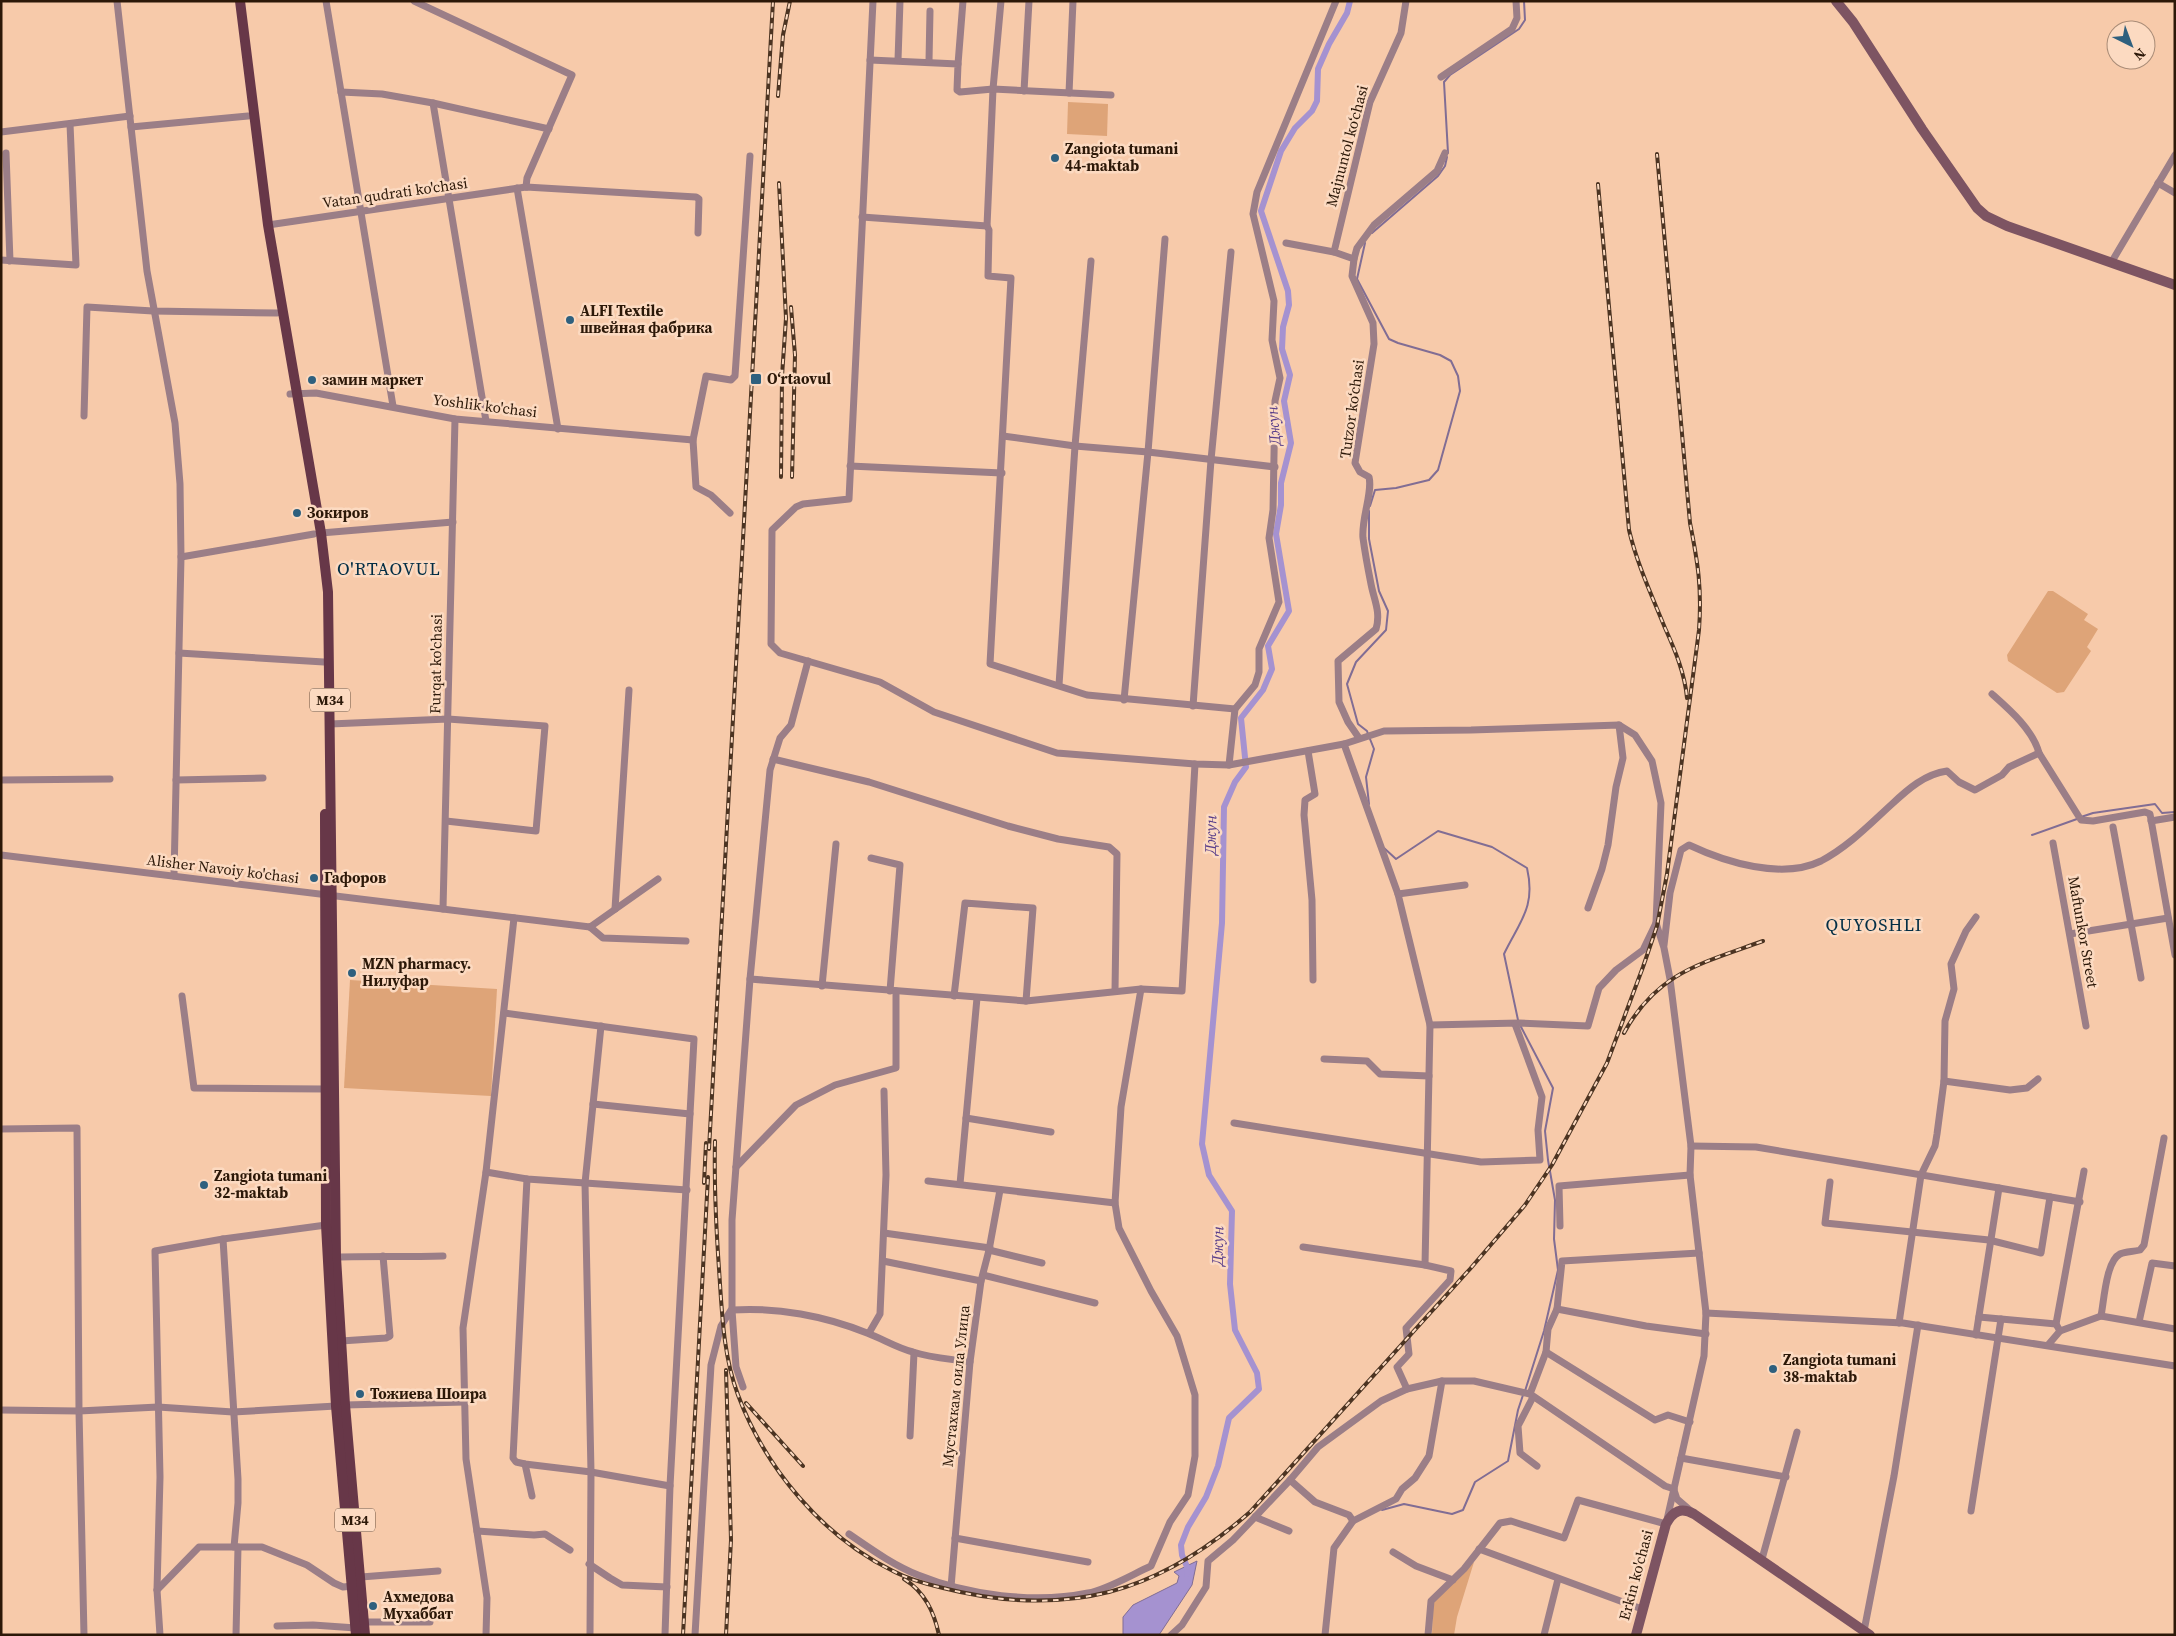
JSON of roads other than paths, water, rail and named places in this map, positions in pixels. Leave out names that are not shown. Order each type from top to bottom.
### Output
[{"type":"main road","name":"M34","points":[[234,1],[259,209],[293,393]]},
{"type":"main road","name":"M34","points":[[240,1],[268,225],[293,393],[330,612],[328,896],[324,1089],[326,1225],[341,1405],[353,1586],[359,1628],[365,1635]]},
{"type":"main road","points":[[1836,1],[1853,22],[1922,129],[1977,208],[1986,216],[2007,226],[2175,285]]},
{"type":"main road","name":"M34","points":[[317,534],[322,593],[324,662],[336,1257],[341,1341],[341,1405],[361,1577],[359,1628]]},
{"type":"main road","points":[[1666,1524],[1671,1515],[1679,1510],[1694,1514],[1867,1633]]},
{"type":"main road","name":"Erkin ko'chasi","points":[[1636,1635],[1666,1524]]},
{"type":"street","points":[[117,1],[153,312],[175,423],[180,484],[181,557],[174,876]]},
{"type":"street","points":[[326,1],[393,406]]},
{"type":"street","points":[[414,1],[571,74],[572,76],[527,178],[526,187]]},
{"type":"street","points":[[873,1],[849,499],[796,506],[772,530],[771,644],[780,653],[880,682],[934,712],[1057,753],[1229,765],[1344,744],[1384,731],[1620,725],[1635,735],[1652,762],[1661,803],[1656,923],[1664,948],[1670,979],[1691,1146],[1690,1174],[1706,1313],[1704,1356],[1666,1524],[1578,1500],[1564,1538],[1511,1521],[1500,1523],[1453,1580],[1431,1601],[1428,1635]]},
{"type":"street","points":[[898,60],[900,1]]},
{"type":"street","points":[[962,1],[958,92],[993,89],[1111,95]]},
{"type":"street","points":[[1001,1],[993,89],[987,226],[989,230],[988,276],[1011,278],[1002,473],[990,664],[1087,695],[1235,709]]},
{"type":"street","points":[[1024,91],[1029,1]]},
{"type":"street","points":[[1069,93],[1073,1]]},
{"type":"street","points":[[1229,765],[1235,709],[1255,685],[1259,672],[1259,649],[1279,602],[1269,538],[1273,510],[1276,401],[1280,378],[1272,340],[1274,302],[1253,214],[1257,192],[1336,1]]},
{"type":"street","name":"Majnuntol ko‘chasi","points":[[1334,252],[1370,102],[1401,33],[1406,1]]},
{"type":"street","points":[[1441,78],[1512,29],[1517,18],[1516,1]]},
{"type":"street","points":[[929,61],[930,11]]},
{"type":"street","points":[[870,60],[929,61],[958,64]]},
{"type":"street","points":[[341,92],[382,94],[433,102],[549,129]]},
{"type":"street","points":[[433,102],[486,421]]},
{"type":"street","points":[[1,132],[130,116]]},
{"type":"street","points":[[131,127],[248,116]]},
{"type":"street","points":[[1,260],[76,265],[70,124]]},
{"type":"street","points":[[6,153],[10,260]]},
{"type":"street","name":"Tutzor ko‘chasi","points":[[1360,738],[1348,722],[1339,702],[1338,661],[1376,629],[1379,610],[1371,586],[1363,536],[1366,504],[1371,484],[1369,477],[1360,472],[1355,463],[1374,344],[1372,323],[1352,276],[1354,259],[1357,248],[1374,225],[1437,171],[1445,153]]},
{"type":"street","points":[[2111,263],[2175,155]]},
{"type":"street","points":[[730,512],[711,495],[696,487],[693,440],[706,376],[731,380],[736,376],[750,156]]},
{"type":"street","points":[[2158,183],[2175,193]]},
{"type":"street","name":"Vatan qudrati ko'chasi","points":[[268,225],[526,187],[696,197],[700,200],[698,233]]},
{"type":"street","name":"Yoshlik ko'chasi","points":[[518,188],[558,429]]},
{"type":"street","points":[[862,217],[987,226]]},
{"type":"street","points":[[1124,700],[1148,452],[1165,239]]},
{"type":"street","points":[[1286,243],[1334,252],[1354,259]]},
{"type":"street","points":[[1193,706],[1211,460],[1231,252]]},
{"type":"street","points":[[1059,685],[1075,446],[1091,260]]},
{"type":"street","points":[[84,416],[87,307],[153,312],[277,313]]},
{"type":"street","name":"Yoshlik ko'chasi","points":[[293,393],[316,392],[455,419],[693,440]]},
{"type":"street","name":"Furqat ko'chasi","points":[[443,909],[455,419]]},
{"type":"street","points":[[1003,436],[1075,446],[1148,452],[1275,467]]},
{"type":"street","points":[[850,466],[1002,473]]},
{"type":"street","points":[[181,557],[317,534],[453,522]]},
{"type":"street","points":[[178,653],[324,662]]},
{"type":"street","points":[[743,1387],[736,1368],[732,1310],[732,1220],[750,979],[770,770],[780,738],[791,725],[808,661]]},
{"type":"street","points":[[615,910],[629,690]]},
{"type":"street","points":[[1992,694],[2036,743],[2039,754],[2081,820],[2093,821],[2145,812],[2150,814],[2175,954]]},
{"type":"street","points":[[330,724],[448,719],[545,726],[536,831],[446,821]]},
{"type":"street","points":[[1588,908],[1606,853],[1616,786],[1623,758],[1620,725]]},
{"type":"street","points":[[1344,744],[1398,894],[1430,1025],[1425,1265]]},
{"type":"street","points":[[1308,751],[1315,794],[1305,800],[1304,815],[1312,900],[1313,980]]},
{"type":"street","points":[[1664,948],[1670,894],[1681,850],[1688,845],[1710,856],[1750,866],[1790,869],[1820,862],[1850,842],[1906,790],[1934,773],[1947,771],[1959,782],[1975,790],[2002,775],[2009,768],[2039,754]]},
{"type":"street","points":[[773,759],[869,782],[1008,826],[1058,839],[1109,847],[1117,854],[1114,991]]},
{"type":"street","points":[[750,979],[1026,1001],[1142,989],[1182,991],[1195,764]]},
{"type":"street","points":[[176,780],[263,778]]},
{"type":"street","points":[[1,780],[110,779]]},
{"type":"street","points":[[2151,821],[2175,817]]},
{"type":"street","points":[[2113,827],[2141,978]]},
{"type":"street","name":"Maftunkor Street","points":[[2053,843],[2086,1026]]},
{"type":"street","points":[[822,986],[836,844]]},
{"type":"street","name":"Alisher Navoiy ko'chasi","points":[[1,855],[590,927]]},
{"type":"street","points":[[736,1167],[796,1105],[835,1085],[896,1068],[893,991],[900,865],[870,858]]},
{"type":"street","points":[[658,879],[590,927],[603,938],[686,941]]},
{"type":"street","points":[[1398,894],[1465,885]]},
{"type":"street","points":[[954,996],[965,903],[1013,906],[1032,908],[1026,1001]]},
{"type":"street","points":[[1900,1322],[1921,1175],[1934,1146],[1944,1081],[1945,1021],[1954,989],[1951,964],[1966,931],[1976,917]]},
{"type":"street","points":[[486,1635],[487,1598],[466,1458],[463,1328],[486,1172],[514,918]]},
{"type":"street","points":[[2070,934],[2168,918]]},
{"type":"street","points":[[1430,1025],[1515,1024],[1588,1026],[1599,988],[1616,970],[1643,950],[1656,923]]},
{"type":"street","points":[[849,1534],[880,1556],[917,1574],[950,1587],[996,1594],[1037,1598],[1089,1593],[1151,1566],[1170,1522],[1188,1495],[1195,1456],[1195,1395],[1177,1336],[1151,1291],[1119,1228],[1115,1203],[1121,1106],[1142,989]]},
{"type":"street","points":[[182,996],[194,1088],[324,1089]]},
{"type":"street","points":[[960,1184],[978,998]]},
{"type":"street","points":[[504,1013],[694,1039],[670,1486],[665,1635]]},
{"type":"street","points":[[1234,1123],[1427,1155],[1481,1162],[1540,1160],[1538,1130],[1542,1097],[1515,1024]]},
{"type":"street","points":[[590,1635],[591,1472],[585,1183],[601,1026]]},
{"type":"street","points":[[1324,1059],[1367,1061],[1380,1074],[1429,1076]]},
{"type":"street","points":[[1944,1081],[2010,1090],[2027,1088],[2038,1079]]},
{"type":"street","points":[[869,1333],[880,1314],[886,1175],[884,1091]]},
{"type":"street","points":[[593,1104],[690,1114]]},
{"type":"street","points":[[966,1118],[1050,1132]]},
{"type":"street","points":[[1,1129],[77,1128],[79,1411],[84,1635]]},
{"type":"street","points":[[2101,1316],[2110,1267],[2117,1256],[2122,1253],[2140,1250],[2144,1245],[2164,1138]]},
{"type":"street","points":[[1691,1146],[1756,1147],[2080,1202]]},
{"type":"street","points":[[2060,1331],[2056,1324],[2080,1202],[2084,1171]]},
{"type":"street","points":[[486,1172],[527,1179],[686,1190]]},
{"type":"street","points":[[1560,1226],[1559,1186],[1690,1174]]},
{"type":"street","points":[[527,1179],[511,1454],[516,1462],[525,1464],[591,1472],[670,1486]]},
{"type":"street","points":[[928,1181],[1115,1203]]},
{"type":"street","points":[[1830,1182],[1825,1223],[1990,1240],[2041,1252],[2050,1197]]},
{"type":"street","points":[[1976,1335],[1999,1188]]},
{"type":"street","name":"Мустахкам оила Улица","points":[[950,1587],[970,1362],[982,1278],[990,1249],[1000,1190]]},
{"type":"street","points":[[160,1635],[157,1590],[160,1477],[155,1251],[223,1239],[326,1225]]},
{"type":"street","points":[[884,1233],[990,1249],[1042,1264]]},
{"type":"street","points":[[223,1239],[238,1479],[236,1635]]},
{"type":"street","points":[[1303,1247],[1425,1265],[1451,1271],[1450,1280],[1406,1328],[1409,1354],[1397,1367],[1407,1389]]},
{"type":"street","points":[[1537,1466],[1520,1452],[1518,1426],[1532,1396],[1546,1352],[1548,1329],[1557,1309],[1562,1261],[1699,1253]]},
{"type":"street","points":[[336,1257],[383,1256],[394,1258],[443,1256]]},
{"type":"street","points":[[341,1341],[386,1338],[390,1336],[383,1256]]},
{"type":"street","points":[[882,1261],[982,1278],[1095,1303]]},
{"type":"street","points":[[2138,1322],[2152,1263],[2175,1266]]},
{"type":"street","points":[[732,1310],[752,1309],[824,1318],[869,1333],[887,1343],[914,1353],[970,1362]]},
{"type":"street","points":[[1557,1309],[1646,1326],[1706,1334]]},
{"type":"street","points":[[695,1635],[711,1365],[721,1326],[732,1310]]},
{"type":"street","points":[[1706,1313],[1900,1322],[2175,1366]]},
{"type":"street","points":[[2048,1345],[2060,1331],[2101,1316],[2175,1329]]},
{"type":"street","points":[[1979,1317],[2056,1324]]},
{"type":"street","points":[[1971,1511],[2001,1320]]},
{"type":"street","points":[[1867,1633],[1918,1325]]},
{"type":"street","points":[[1546,1352],[1655,1420],[1668,1415],[1690,1422]]},
{"type":"street","points":[[910,1436],[914,1353]]},
{"type":"street","points":[[1324,1635],[1334,1548],[1353,1521],[1396,1499],[1402,1488],[1415,1478],[1429,1456],[1442,1381]]},
{"type":"street","points":[[1172,1634],[1182,1625],[1206,1587],[1208,1561],[1233,1540],[1290,1480],[1318,1447],[1381,1401],[1407,1389],[1442,1381],[1474,1381],[1532,1396],[1665,1486],[1674,1489]]},
{"type":"street","points":[[1,1410],[79,1411],[158,1407],[234,1412],[341,1405],[465,1402]]},
{"type":"street","points":[[1762,1559],[1797,1432]]},
{"type":"street","points":[[1681,1458],[1786,1477]]},
{"type":"street","points":[[525,1464],[532,1496]]},
{"type":"street","points":[[1290,1480],[1315,1502],[1349,1515],[1353,1521]]},
{"type":"street","points":[[1674,1489],[1677,1499],[1694,1514]]},
{"type":"street","points":[[1255,1517],[1289,1531]]},
{"type":"street","points":[[477,1531],[545,1534],[570,1550]]},
{"type":"street","points":[[955,1538],[1088,1562]]},
{"type":"street","points":[[157,1590],[199,1547],[262,1547],[307,1565],[343,1587],[353,1586]]},
{"type":"street","points":[[1479,1549],[1642,1609]]},
{"type":"street","points":[[1393,1552],[1416,1566],[1453,1580]]},
{"type":"street","points":[[589,1564],[622,1584],[667,1587]]},
{"type":"street","points":[[361,1577],[438,1571]]},
{"type":"street","points":[[1544,1635],[1558,1579]]},
{"type":"street","points":[[277,1626],[359,1628],[430,1622]]},
{"type":"street","points":[[1172,1634],[1182,1635]]},
{"type":"waterway","name":"Джун","points":[[1187,1574],[1188,1569],[1182,1555],[1181,1545],[1188,1527],[1206,1497],[1218,1466],[1229,1418],[1259,1389],[1257,1373],[1235,1330],[1230,1284],[1232,1211],[1209,1175],[1202,1144],[1222,923],[1224,807],[1235,782],[1246,767],[1241,718],[1263,690],[1272,669],[1268,646],[1289,611],[1276,534],[1281,505],[1281,483],[1291,443],[1284,401],[1290,375],[1282,349],[1283,327],[1289,305],[1288,291],[1261,211],[1281,151],[1295,128],[1312,111],[1317,101],[1318,69],[1329,44],[1347,13],[1350,1]]},
{"type":"waterway","points":[[1448,153],[1444,82],[1450,75],[1519,29],[1525,20],[1524,1]]},
{"type":"waterway","points":[[1372,233],[1438,176],[1445,166],[1447,157]]},
{"type":"waterway","points":[[1365,243],[1357,279],[1389,339],[1440,355],[1451,361],[1458,376],[1460,391],[1438,470],[1429,480],[1396,488],[1375,490],[1370,506]]},
{"type":"waterway","points":[[1368,734],[1358,724],[1347,684],[1356,662],[1386,630],[1388,611],[1379,591],[1369,539],[1369,511]]},
{"type":"waterway","points":[[1369,804],[1366,777],[1374,749],[1370,739]]},
{"type":"waterway","points":[[2081,817],[2093,813],[2155,804],[2162,813],[2175,812]]},
{"type":"waterway","points":[[2032,835],[2077,819]]},
{"type":"waterway","points":[[1384,848],[1396,859],[1438,831],[1492,847],[1527,868],[1529,882],[1528,904],[1521,923],[1504,954],[1518,1020]]},
{"type":"waterway","points":[[1520,1025],[1553,1088],[1545,1131],[1555,1200],[1554,1239],[1558,1270],[1544,1331],[1525,1391]]},
{"type":"waterway","points":[[1382,1510],[1404,1504],[1452,1514],[1463,1510],[1475,1482],[1508,1461],[1518,1410],[1523,1395]]},
{"type":"railway","points":[[709,1149],[773,1]]},
{"type":"railway","points":[[778,96],[783,35],[790,1]]},
{"type":"railway","points":[[715,1141],[716,1221],[722,1317],[729,1364],[738,1395],[764,1449],[780,1474],[799,1498],[820,1520],[867,1557],[911,1579],[964,1593],[1005,1599],[1046,1601],[1067,1599],[1109,1592],[1148,1579],[1167,1570],[1218,1538],[1250,1512],[1470,1269],[1525,1205],[1552,1165],[1607,1063],[1657,926],[1667,874],[1699,630],[1700,602],[1697,564],[1690,523],[1657,154]]},
{"type":"railway","points":[[779,183],[786,318],[782,376],[781,477]]},
{"type":"railway","points":[[1598,184],[1629,530],[1640,568],[1679,662],[1687,698]]},
{"type":"railway","points":[[791,307],[795,355],[792,477]]},
{"type":"railway","points":[[1624,1033],[1637,1012],[1651,996],[1683,972],[1763,941]]},
{"type":"railway","points":[[704,1183],[706,1143]]},
{"type":"railway","points":[[683,1635],[708,1177]]},
{"type":"railway","points":[[726,1370],[731,1540],[726,1635]]},
{"type":"railway","points":[[746,1403],[803,1466]]},
{"type":"railway","points":[[904,1579],[918,1590],[928,1603],[939,1635]]},
{"type":"place","name":"Zangiota tumani 44-maktab","points":[[1055,158]]},
{"type":"place","name":"ALFI Textile швейная фабрика","points":[[570,320]]},
{"type":"place","name":"Oʻrtaovul","points":[[756,379]]},
{"type":"place","name":"замин маркет","points":[[312,380]]},
{"type":"place","name":"Зокиров","points":[[297,513]]},
{"type":"place","name":"Гафоров","points":[[314,878]]},
{"type":"place","name":"MZN pharmacy. Нилуфар","points":[[352,973]]},
{"type":"place","name":"Zangiota tumani 32-maktab","points":[[204,1185]]},
{"type":"place","name":"Zangiota tumani 38-maktab","points":[[1773,1369]]},
{"type":"place","name":"Тожиева Шоира","points":[[360,1394]]},
{"type":"place","name":"Ахмедова Мухаббат","points":[[373,1606]]},
{"type":"district","name":"O'RTAOVUL","points":[[389,569]]},
{"type":"district","name":"QUYOSHLI","points":[[1874,925]]}]
